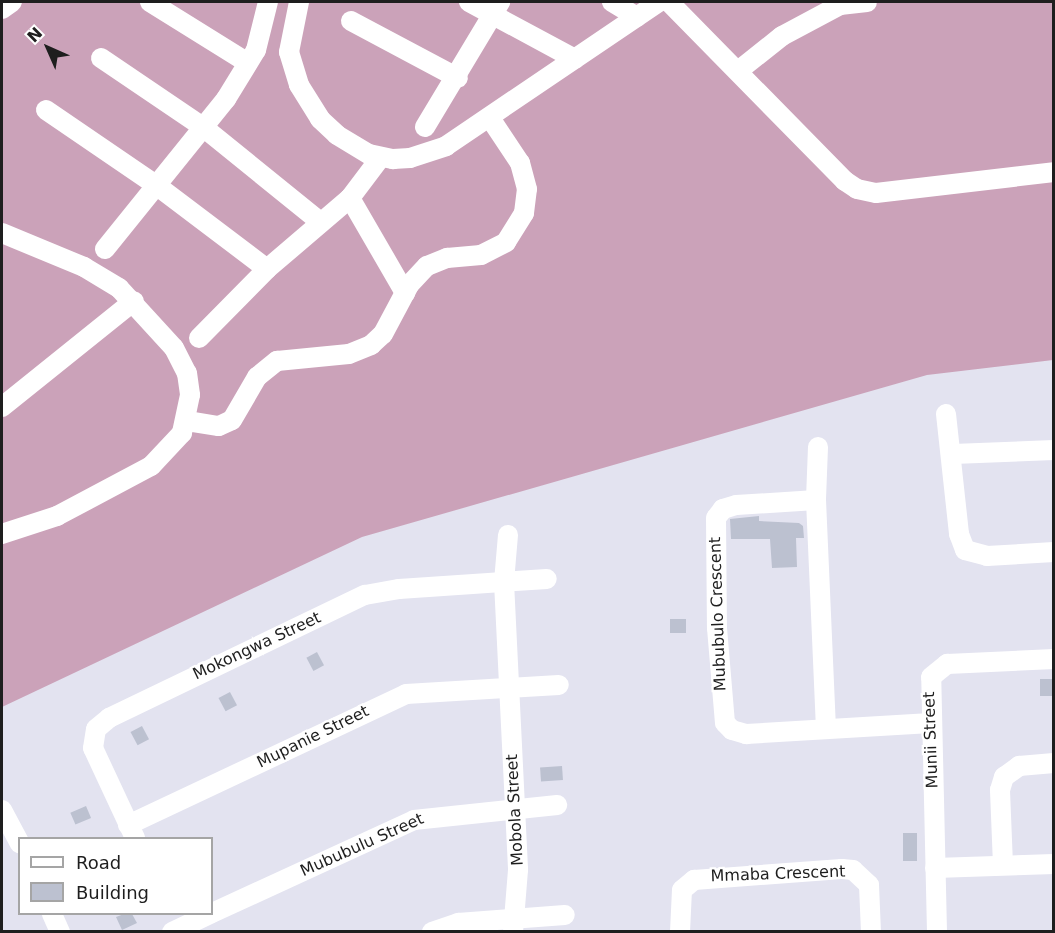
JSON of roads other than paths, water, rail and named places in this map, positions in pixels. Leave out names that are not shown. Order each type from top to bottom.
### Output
[{"type":"street","points":[[2,9],[12,2]]},
{"type":"street","points":[[150,2],[248,63]]},
{"type":"street","points":[[105,249],[203,127],[248,63],[256,50],[268,2]]},
{"type":"street","points":[[299,2],[289,52],[299,85],[320,119],[353,147],[381,157],[410,158],[429,153],[490,118],[659,2]]},
{"type":"street","points":[[469,2],[496,8],[575,59]]},
{"type":"street","points":[[612,2],[637,16]]},
{"type":"street","points":[[669,2],[845,181],[857,189],[876,193],[1053,172]]},
{"type":"street","points":[[738,71],[782,36],[840,5],[867,2]]},
{"type":"street","points":[[425,127],[458,78],[496,8]]},
{"type":"street","points":[[351,21],[458,78]]},
{"type":"street","points":[[101,58],[203,127],[319,221]]},
{"type":"street","points":[[46,110],[156,185],[267,269]]},
{"type":"street","points":[[187,421],[219,426],[232,420],[258,377],[277,361],[349,354],[371,345],[389,326],[405,293],[427,266],[437,260],[489,252],[506,242],[519,225],[527,201],[525,177],[490,118]]},
{"type":"street","points":[[199,338],[267,269],[319,221],[350,198],[381,157]]},
{"type":"street","points":[[350,198],[405,293]]},
{"type":"street","points":[[2,234],[84,267],[134,301],[182,361],[190,395],[187,421],[174,445],[151,466],[57,516],[5,528]]},
{"type":"street","points":[[2,407],[134,301]]},
{"type":"street","points":[[946,414],[959,534],[965,550],[987,556],[1053,552]]},
{"type":"street","points":[[818,447],[816,500],[826,729]]},
{"type":"street","points":[[952,454],[1053,450]]},
{"type":"street","name":"Mububulo Crescent","points":[[816,500],[736,505],[718,513],[714,530],[718,639],[722,710],[729,728],[746,734],[931,723]]},
{"type":"street","name":"Mobola Street","points":[[508,536],[504,582],[518,870],[514,925]]},
{"type":"street","name":"Mokongwa Street","points":[[131,832],[93,748],[96,729],[109,718],[365,595],[399,589],[547,579]]},
{"type":"street","name":"Munii Street","points":[[937,932],[929,681],[942,666],[1053,659]]},
{"type":"street","points":[[509,688],[559,685]]},
{"type":"street","name":"Mupanie Street","points":[[131,832],[400,697],[421,692],[509,688]]},
{"type":"street","points":[[1003,865],[1001,784],[1008,772],[1019,766],[1053,763]]},
{"type":"street","name":"Mububulu Street","points":[[213,912],[414,820],[444,814],[557,805]]},
{"type":"street","points":[[2,810],[18,840]]},
{"type":"street","points":[[935,868],[1053,864]]},
{"type":"street","name":"Mmaba Crescent","points":[[680,932],[680,897],[685,885],[694,879],[842,869],[853,870],[869,885],[871,932]]},
{"type":"street","points":[[52,915],[60,932]]},
{"type":"street","name":"Mububulu Street","points":[[172,925],[204,915]]},
{"type":"street","points":[[432,932],[458,923],[514,925],[565,915]]}]
